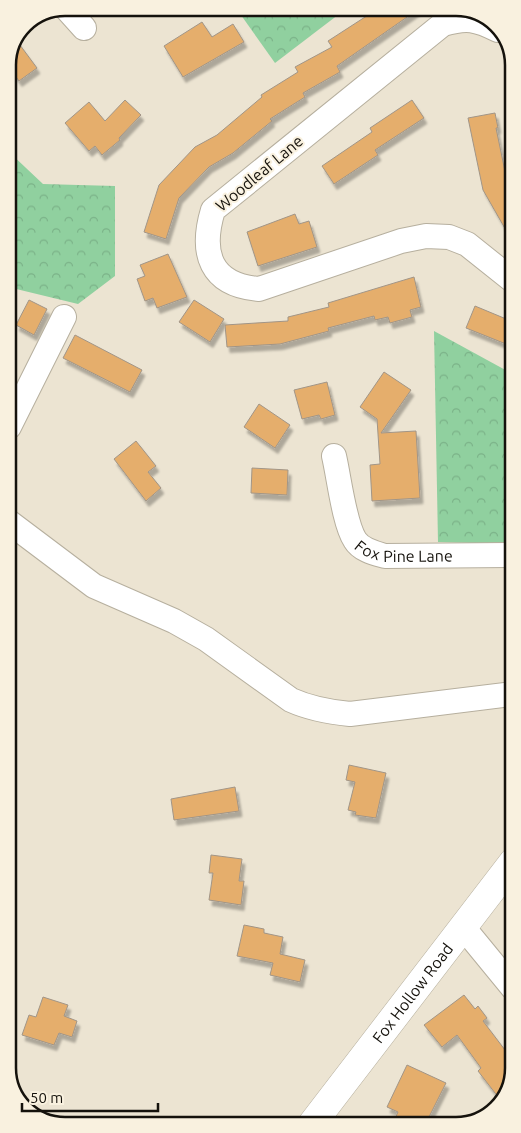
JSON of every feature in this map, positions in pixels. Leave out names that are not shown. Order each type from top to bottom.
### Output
[{"type":"main road","name":"Fox Hollow Road","points":[[317,1117],[505,872]]},
{"type":"street","points":[[73,16],[84,28]]},
{"type":"street","name":"Woodleaf Lane","points":[[474,20],[461,18],[443,24],[213,210],[207,227],[207,243],[210,259],[216,270],[228,283],[242,288],[258,290],[401,241],[426,236],[449,236],[467,244],[505,274]]},
{"type":"street","points":[[16,413],[64,317]]},
{"type":"street","name":"Fox Pine Lane","points":[[334,456],[348,523],[355,540],[366,551],[385,556],[505,555]]},
{"type":"street","points":[[16,527],[94,586],[174,621],[206,640],[291,700],[305,707],[326,712],[359,714],[505,695]]},
{"type":"street","points":[[463,927],[505,978]]},
{"type":"green space","points":[[242,16],[337,16],[275,63]]},
{"type":"green space","points":[[16,159],[43,184],[115,186],[115,276],[78,304],[16,289]]},
{"type":"green space","points":[[434,331],[505,370],[505,544],[438,542]]},
{"type":"building","points":[[367,16],[409,16],[337,66],[340,72],[303,93],[305,97],[270,119],[272,121],[233,153],[209,167],[179,198],[166,239],[144,232],[159,185],[195,147],[217,135],[262,97],[261,95],[298,72],[295,67],[332,47],[328,41]]},
{"type":"building","points":[[202,22],[212,37],[233,24],[244,42],[183,77],[164,46]]},
{"type":"building","points":[[20,45],[37,68],[19,81],[16,77],[16,62]]},
{"type":"building","points":[[125,100],[141,115],[119,138],[120,140],[102,155],[95,146],[89,151],[65,123],[89,102],[105,121]]},
{"type":"building","points":[[412,100],[424,118],[375,150],[378,155],[334,184],[322,166],[372,132],[370,128]]},
{"type":"building","points":[[495,113],[498,128],[496,128],[505,172],[505,228],[483,190],[468,118]]},
{"type":"building","points":[[295,214],[299,224],[309,221],[317,247],[258,266],[247,232]]},
{"type":"building","points":[[168,254],[187,297],[157,308],[153,298],[145,301],[137,279],[145,276],[140,265]]},
{"type":"building","points":[[414,277],[421,307],[410,310],[412,317],[390,323],[388,317],[375,320],[374,316],[328,328],[329,331],[280,344],[227,347],[225,325],[288,321],[288,317],[329,307],[328,303]]},
{"type":"building","points":[[29,300],[47,309],[34,335],[16,325]]},
{"type":"building","points":[[194,300],[224,319],[210,342],[179,322]]},
{"type":"building","points":[[475,306],[505,318],[505,344],[466,328]]},
{"type":"building","points":[[75,335],[142,370],[130,392],[63,358]]},
{"type":"building","points":[[384,372],[411,390],[381,433],[416,431],[420,498],[372,501],[370,465],[380,464],[377,419],[360,407]]},
{"type":"building","points":[[327,382],[335,415],[321,419],[319,415],[302,419],[294,390]]},
{"type":"building","points":[[259,404],[290,425],[275,448],[244,427]]},
{"type":"building","points":[[136,441],[156,466],[148,472],[161,488],[146,501],[114,459]]},
{"type":"building","points":[[252,468],[288,470],[287,495],[251,493]]},
{"type":"building","points":[[349,765],[386,773],[376,818],[355,815],[356,812],[348,810],[355,782],[346,780]]},
{"type":"building","points":[[235,787],[239,811],[174,820],[171,799]]},
{"type":"building","points":[[211,855],[242,859],[239,881],[244,881],[241,905],[209,900],[213,873],[209,873]]},
{"type":"building","points":[[244,925],[264,929],[264,933],[283,937],[280,954],[305,960],[300,982],[270,975],[273,963],[237,956]]},
{"type":"building","points":[[464,995],[475,1009],[478,1006],[487,1018],[483,1021],[505,1050],[504,1077],[497,1095],[478,1071],[481,1068],[457,1035],[442,1047],[424,1025]]},
{"type":"building","points":[[43,997],[68,1005],[64,1016],[77,1021],[72,1037],[59,1033],[54,1045],[22,1035],[29,1015],[36,1017]]},
{"type":"building","points":[[407,1065],[446,1083],[429,1117],[396,1117],[398,1112],[387,1107]]}]
